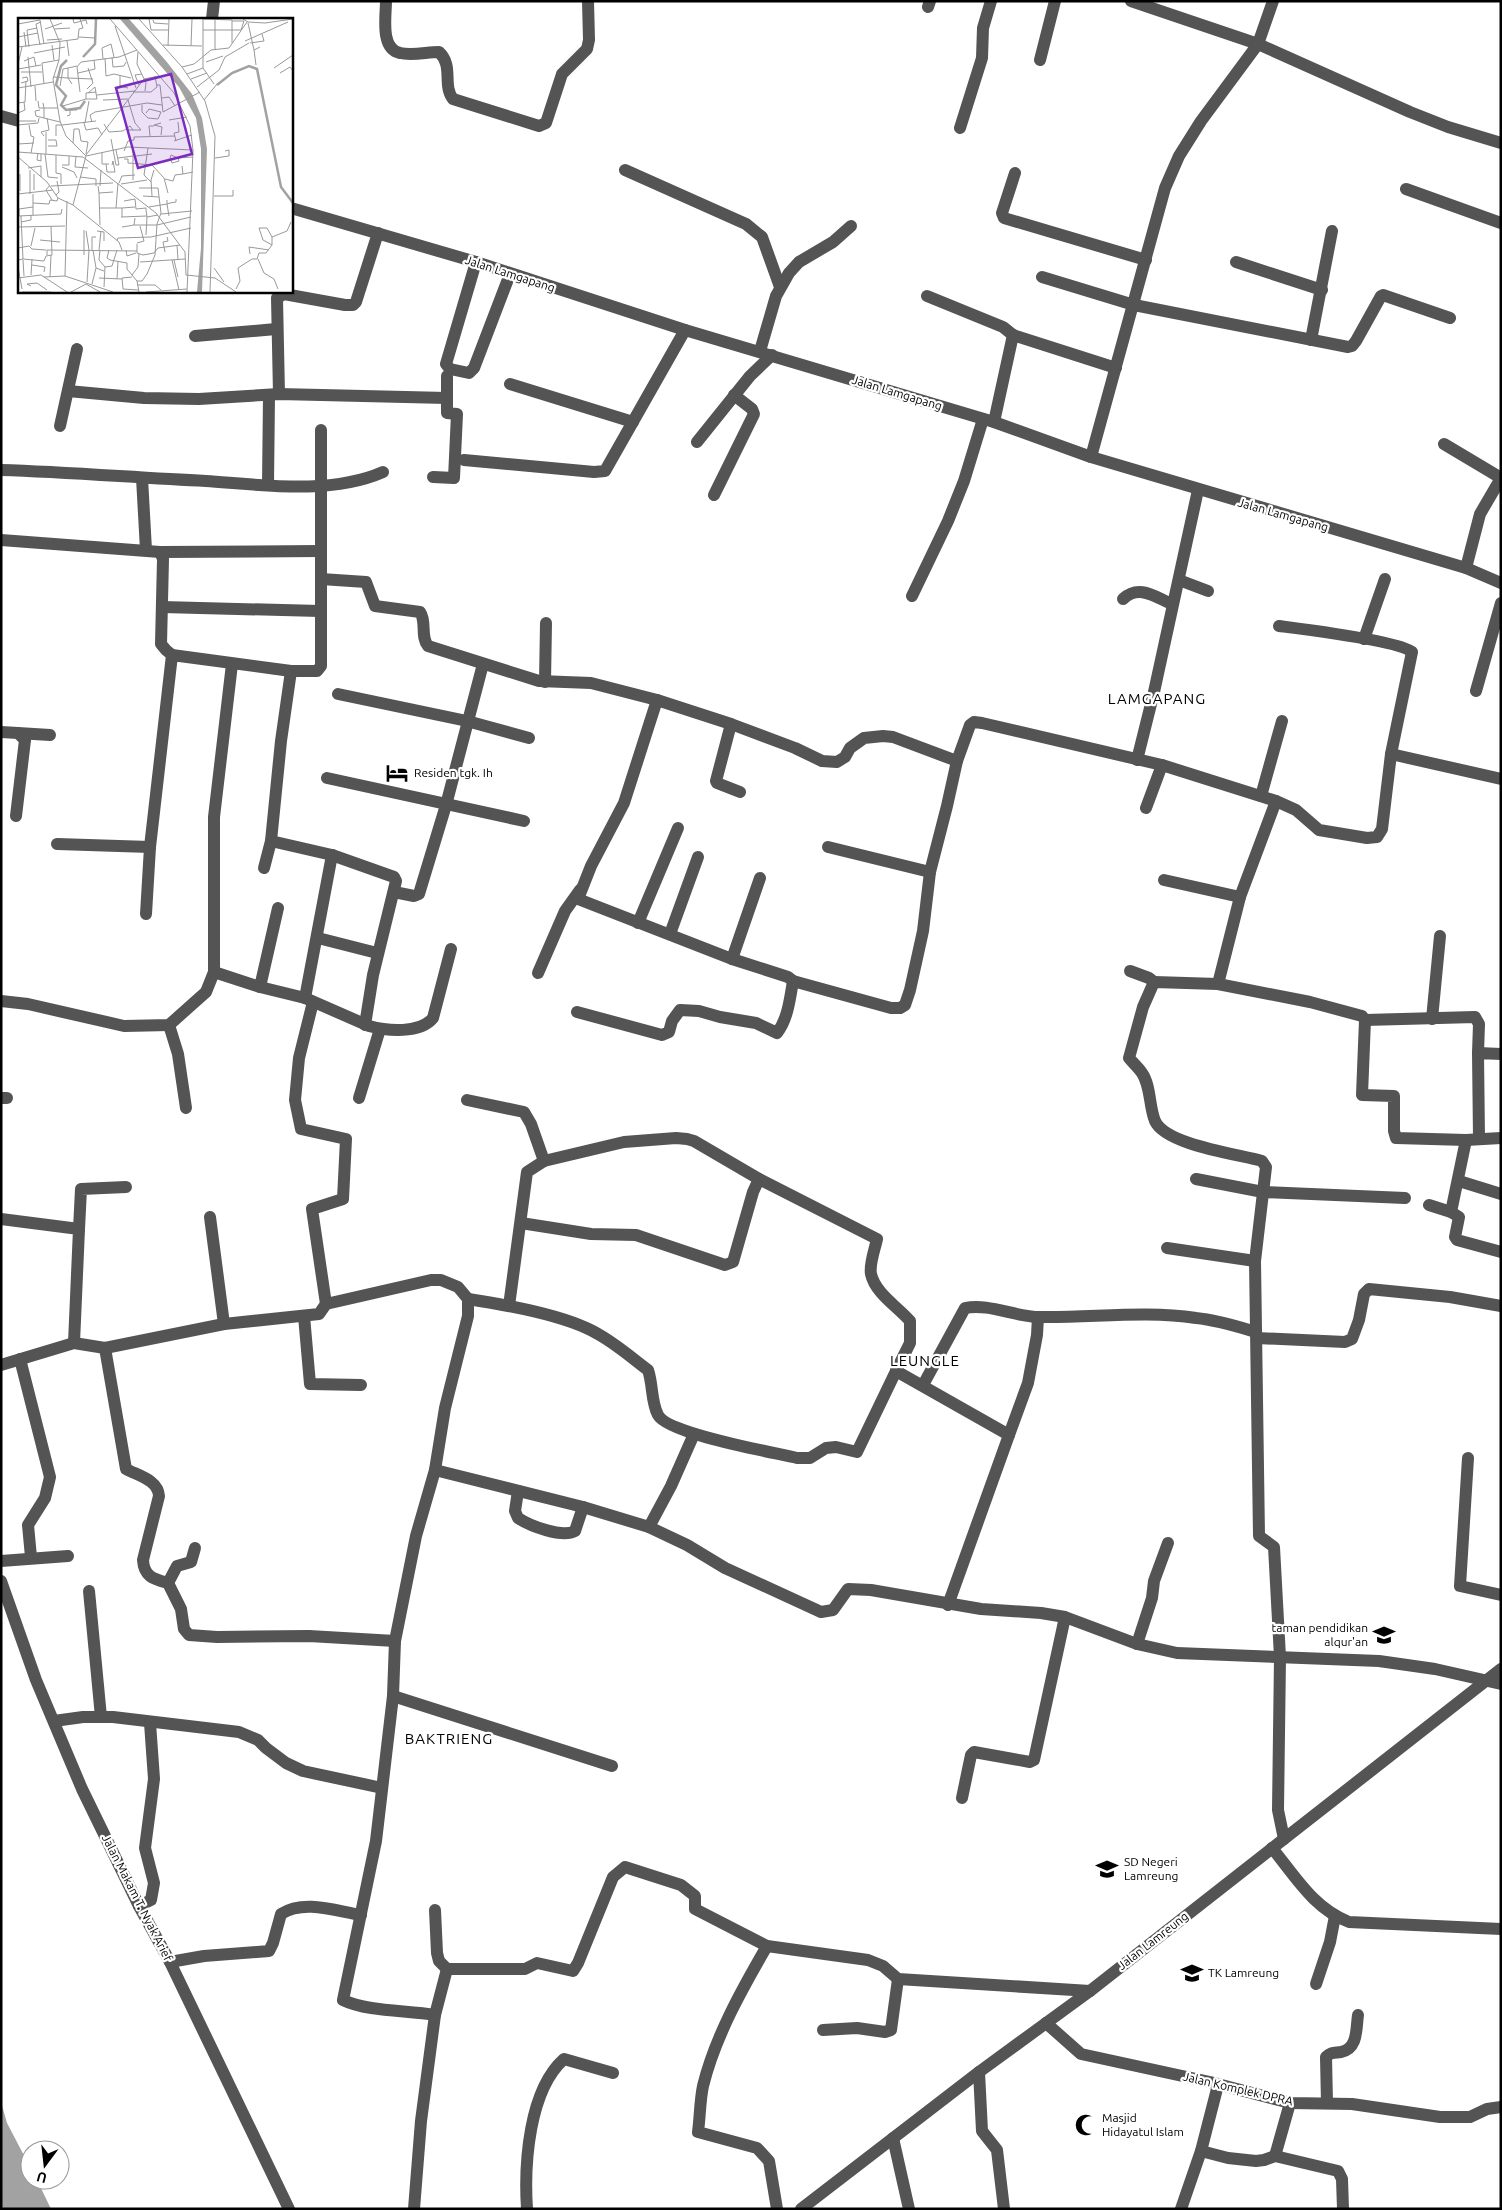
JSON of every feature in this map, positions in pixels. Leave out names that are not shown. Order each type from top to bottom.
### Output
[{"type":"street","points":[[212,18],[214,1]]},
{"type":"street","points":[[386,1],[386,38],[390,46],[399,53],[439,52],[448,64],[449,93],[453,99],[539,126],[546,122],[564,70],[582,56],[587,49],[589,40],[588,1]]},
{"type":"street","points":[[960,128],[982,58],[983,28],[991,1]]},
{"type":"street","points":[[1040,60],[1055,1]]},
{"type":"street","points":[[1131,1],[1258,44],[1410,112],[1448,127],[1501,143]]},
{"type":"street","points":[[1091,457],[1134,305],[1160,202],[1179,156],[1201,121],[1258,44],[1273,1]]},
{"type":"street","points":[[1,116],[18,121]]},
{"type":"street","points":[[625,170],[746,224],[762,237],[780,287]]},
{"type":"street","points":[[1015,173],[1002,213],[1004,218],[1146,260]]},
{"type":"street","points":[[1406,189],[1501,223]]},
{"type":"street","name":"Jalan Lamgapang","points":[[292,208],[476,262],[686,330],[989,421],[1091,457],[1198,490],[1466,568],[1501,583]]},
{"type":"street","points":[[696,442],[766,353],[772,307],[780,287],[799,262],[832,242],[851,226]]},
{"type":"street","points":[[1311,340],[1332,231]]},
{"type":"street","points":[[268,485],[274,395],[275,301],[280,295],[353,305],[356,302],[378,233]]},
{"type":"street","points":[[476,262],[446,364],[450,369],[469,373],[474,368],[510,274]]},
{"type":"street","points":[[1236,262],[1322,290]]},
{"type":"street","points":[[1042,277],[1134,305],[1311,340],[1352,346],[1380,296],[1383,295],[1450,318]]},
{"type":"street","points":[[927,296],[1003,327],[1013,335],[1116,368]]},
{"type":"street","points":[[194,336],[276,329]]},
{"type":"street","points":[[464,460],[594,472],[605,471],[686,330]]},
{"type":"street","points":[[912,596],[948,521],[989,421],[1013,335]]},
{"type":"street","points":[[60,426],[77,349]]},
{"type":"street","points":[[433,477],[454,478],[457,414],[447,413],[447,376]]},
{"type":"street","points":[[510,384],[633,422]]},
{"type":"street","points":[[68,391],[144,398],[199,399],[274,395],[447,398]]},
{"type":"street","points":[[714,495],[754,414],[752,408],[734,395]]},
{"type":"street","points":[[160,552],[162,559],[162,644],[172,655],[292,671],[317,671],[321,666],[321,430]]},
{"type":"street","points":[[1444,444],[1501,478],[1480,514],[1466,568]]},
{"type":"street","points":[[1,470],[268,485],[320,486],[350,483],[383,472]]},
{"type":"street","points":[[142,478],[146,550]]},
{"type":"street","points":[[1137,760],[1154,692],[1198,490]]},
{"type":"street","points":[[1137,760],[1198,490]]},
{"type":"street","points":[[1,540],[160,552],[321,551]]},
{"type":"street","points":[[321,579],[366,582],[375,606],[420,612],[424,617],[424,637],[428,646],[545,682],[591,683],[657,700],[730,724],[822,760],[838,762],[864,738],[883,736],[893,737],[957,761]]},
{"type":"street","points":[[1364,639],[1384,579]]},
{"type":"street","points":[[1179,580],[1208,592]]},
{"type":"street","points":[[1123,599],[1136,591],[1149,594],[1172,604]]},
{"type":"street","points":[[1476,691],[1501,603]]},
{"type":"street","points":[[162,607],[320,611]]},
{"type":"street","points":[[545,682],[546,622]]},
{"type":"street","points":[[657,700],[624,804],[578,899],[638,924],[670,934],[732,959],[788,977],[794,981],[891,1008],[900,1008],[905,1005],[910,990],[923,931],[930,872],[957,761],[970,726],[974,722],[1084,745],[1162,765],[1276,801],[1296,810],[1319,830],[1367,838],[1377,837],[1382,829],[1391,754],[1412,652],[1400,647],[1364,639],[1280,626]]},
{"type":"street","points":[[146,914],[150,847],[172,655]]},
{"type":"street","points":[[1,1001],[28,1004],[124,1026],[169,1025],[206,992],[214,972],[214,817],[232,664]]},
{"type":"street","points":[[394,892],[414,896],[419,894],[446,805],[483,664]]},
{"type":"street","points":[[264,868],[271,841],[292,671]]},
{"type":"street","points":[[338,694],[468,721],[528,738]]},
{"type":"street","points":[[1261,796],[1282,721]]},
{"type":"street","points":[[730,724],[716,781],[717,784],[740,792]]},
{"type":"street","points":[[1,732],[50,735]]},
{"type":"street","points":[[16,816],[25,746],[25,740],[18,733]]},
{"type":"street","points":[[1391,754],[1501,779]]},
{"type":"street","points":[[1146,808],[1162,765]]},
{"type":"street","points":[[327,778],[524,822]]},
{"type":"street","points":[[1218,984],[1240,897],[1276,801]]},
{"type":"street","points":[[638,924],[678,828]]},
{"type":"street","points":[[271,841],[332,855],[394,877],[396,881],[394,892],[377,953],[365,1025]]},
{"type":"street","points":[[57,844],[150,847]]},
{"type":"street","points":[[828,847],[930,872]]},
{"type":"street","points":[[326,1304],[312,1208],[342,1199],[346,1139],[301,1129],[295,1100],[298,1058],[332,855]]},
{"type":"street","points":[[670,934],[698,857]]},
{"type":"street","points":[[732,959],[760,878]]},
{"type":"street","points":[[1164,880],[1240,897]]},
{"type":"street","points":[[538,973],[565,911],[582,888]]},
{"type":"street","points":[[260,987],[278,908]]},
{"type":"street","points":[[1432,1019],[1440,936]]},
{"type":"street","points":[[318,938],[377,953]]},
{"type":"street","points":[[214,972],[309,1000],[365,1025],[380,1029],[411,1028],[427,1025],[433,1018],[451,949]]},
{"type":"street","points":[[1130,971],[1149,978],[1154,982],[1218,984],[1362,1016],[1365,1020],[1362,1095],[1394,1096],[1394,1131],[1396,1138],[1501,1138]]},
{"type":"street","points":[[577,1012],[662,1035],[669,1032],[672,1021],[680,1010],[699,1011],[756,1024],[777,1033],[782,1026],[794,981]]},
{"type":"street","points":[[1154,982],[1143,1007],[1129,1058],[1143,1074],[1155,1120],[1160,1130],[1169,1136],[1215,1151],[1262,1161],[1266,1167],[1255,1261],[1259,1536],[1274,1547],[1280,1657],[1278,1810],[1284,1839]]},
{"type":"street","points":[[1365,1020],[1475,1017],[1479,1024],[1473,1139],[1459,1181],[1452,1212]]},
{"type":"street","points":[[169,1025],[178,1054],[186,1108]]},
{"type":"street","points":[[359,1098],[380,1029]]},
{"type":"street","points":[[1478,1053],[1501,1054]]},
{"type":"street","points":[[467,1100],[524,1112],[531,1124],[544,1161]]},
{"type":"street","points":[[468,1299],[509,1306],[569,1322],[597,1334],[648,1370],[657,1414],[662,1421],[694,1434],[797,1458],[810,1458],[826,1448],[857,1452],[910,1342],[910,1321],[897,1306],[880,1293],[870,1273],[877,1239],[759,1179],[694,1141],[676,1138],[624,1142],[544,1161],[527,1172],[509,1306]]},
{"type":"street","points":[[1196,1178],[1263,1192],[1405,1198]]},
{"type":"street","points":[[521,1222],[591,1234],[636,1235],[725,1265],[733,1262],[753,1192],[759,1179]]},
{"type":"street","points":[[1459,1181],[1501,1194]]},
{"type":"street","points":[[74,1343],[81,1189],[126,1187]]},
{"type":"street","points":[[1429,1205],[1452,1212],[1459,1217],[1455,1237],[1457,1240],[1501,1252]]},
{"type":"street","points":[[210,1217],[224,1324]]},
{"type":"street","points":[[1,1219],[79,1229]]},
{"type":"street","points":[[1167,1248],[1255,1261]]},
{"type":"street","points":[[1,1365],[74,1343],[105,1348],[224,1324],[319,1314],[326,1304],[431,1280],[441,1280],[458,1286],[468,1299],[468,1316],[445,1408],[435,1470],[416,1536],[395,1641],[393,1696],[376,1841],[343,2000],[352,2004],[382,2009],[435,2015]]},
{"type":"street","points":[[923,1385],[965,1308],[978,1305],[1000,1312],[1038,1317],[1166,1315],[1223,1322],[1256,1335],[1345,1342],[1352,1338],[1359,1320],[1364,1294],[1369,1289],[1450,1297],[1501,1306]]},
{"type":"street","points":[[304,1316],[310,1384],[361,1385]]},
{"type":"street","points":[[948,1604],[1028,1383],[1038,1335],[1038,1317]]},
{"type":"street","points":[[105,1348],[126,1469],[154,1483],[158,1489],[159,1496],[143,1560],[143,1570],[151,1578],[168,1583],[181,1609],[184,1628],[189,1635],[217,1637],[309,1636],[395,1641]]},
{"type":"street","points":[[20,1359],[50,1477],[45,1498],[28,1525],[31,1558]]},
{"type":"street","points":[[896,1370],[1009,1435]]},
{"type":"street","points":[[649,1527],[671,1486],[694,1434]]},
{"type":"street","points":[[1468,1458],[1460,1586],[1501,1595]]},
{"type":"street","points":[[435,1470],[583,1507],[649,1527],[726,1568],[821,1612],[833,1610],[848,1589],[871,1590],[1004,1612],[1042,1613],[1065,1617],[1137,1644],[1178,1653],[1402,1663],[1458,1673],[1501,1684]]},
{"type":"street","points":[[518,1491],[515,1511],[518,1518],[538,1527],[563,1534],[575,1532],[583,1507]]},
{"type":"street","points":[[1137,1644],[1152,1598],[1154,1581],[1168,1542]]},
{"type":"street","points":[[168,1583],[177,1566],[191,1562],[195,1548]]},
{"type":"street","points":[[1,1561],[68,1556]]},
{"type":"street","name":"Jalan Makam T. Nyak Arief","points":[[1,1581],[36,1680],[82,1788],[138,1906],[170,1962],[289,2209]]},
{"type":"street","points":[[89,1591],[101,1717]]},
{"type":"street","points":[[962,1798],[974,1752],[1020,1761],[1030,1762],[1034,1760],[1065,1617]]},
{"type":"street","name":"Jalan Lamreung","points":[[801,2209],[979,2072],[1090,1990],[1501,1669]]},
{"type":"street","points":[[393,1696],[612,1766]]},
{"type":"street","points":[[54,1721],[101,1717],[239,1732],[258,1740],[286,1763],[303,1771],[382,1788]]},
{"type":"street","points":[[138,1906],[151,1900],[154,1892],[154,1883],[145,1848],[154,1779],[150,1723]]},
{"type":"street","points":[[1272,1848],[1316,1903],[1335,1916],[1349,1922],[1501,1929]]},
{"type":"street","points":[[435,1910],[437,1953],[439,1962],[448,1969],[525,1969],[537,1963],[573,1971],[578,1964],[614,1877],[625,1867],[681,1885],[695,1896],[695,1909],[767,1946],[868,1960],[883,1966],[898,1979],[1090,1990]]},
{"type":"street","points":[[170,1962],[204,1956],[269,1951],[273,1944],[281,1914],[289,1909],[319,1907],[361,1916]]},
{"type":"street","points":[[1316,1984],[1330,1942],[1335,1916]]},
{"type":"street","points":[[767,1946],[752,1971],[724,2029],[710,2065],[703,2087],[698,2132],[757,2148],[769,2161],[776,2209]]},
{"type":"street","points":[[414,2209],[421,2121],[435,2015],[448,1969]]},
{"type":"street","points":[[823,2030],[857,2028],[885,2032],[891,2030],[898,1979]]},
{"type":"street","points":[[1326,2103],[1326,2056],[1330,2053],[1352,2047],[1355,2042],[1358,2015]]},
{"type":"street","name":"Jalan Komplek DPRA","points":[[1046,2023],[1081,2054],[1290,2103],[1368,2106],[1440,2117],[1470,2117],[1487,2109],[1501,2107]]},
{"type":"street","points":[[527,2209],[526,2170],[532,2130],[540,2093],[555,2067],[564,2059],[613,2073]]},
{"type":"street","points":[[979,2072],[982,2131],[997,2150],[1004,2209]]},
{"type":"street","points":[[1181,2209],[1201,2151],[1218,2085]]},
{"type":"street","points":[[1275,2156],[1290,2103]]},
{"type":"street","points":[[893,2138],[909,2209]]},
{"type":"street","points":[[1201,2151],[1228,2158],[1256,2161],[1275,2156],[1338,2171],[1342,2179],[1343,2209]]},
{"type":"shaded area","points":[[1,2102],[7,2123],[20,2148],[20,2190],[42,2190],[51,2209],[1,2209]]},
{"type":"place","name":"Residen tgk. Ih","points":[[397,773]]},
{"type":"place","name":"taman pendidikan alqur'an","points":[[1384,1635]]},
{"type":"place","name":"SD Negeri Lamreung","points":[[1107,1869]]},
{"type":"place","name":"TK Lamreung","points":[[1192,1973]]},
{"type":"place","name":"Masjid Hidayatul Islam","points":[[1086,2125]]},
{"type":"district","name":"LAMGAPANG","points":[[1157,699]]},
{"type":"district","name":"LEUNGLE","points":[[925,1361]]},
{"type":"district","name":"BAKTRIENG","points":[[449,1739]]}]
